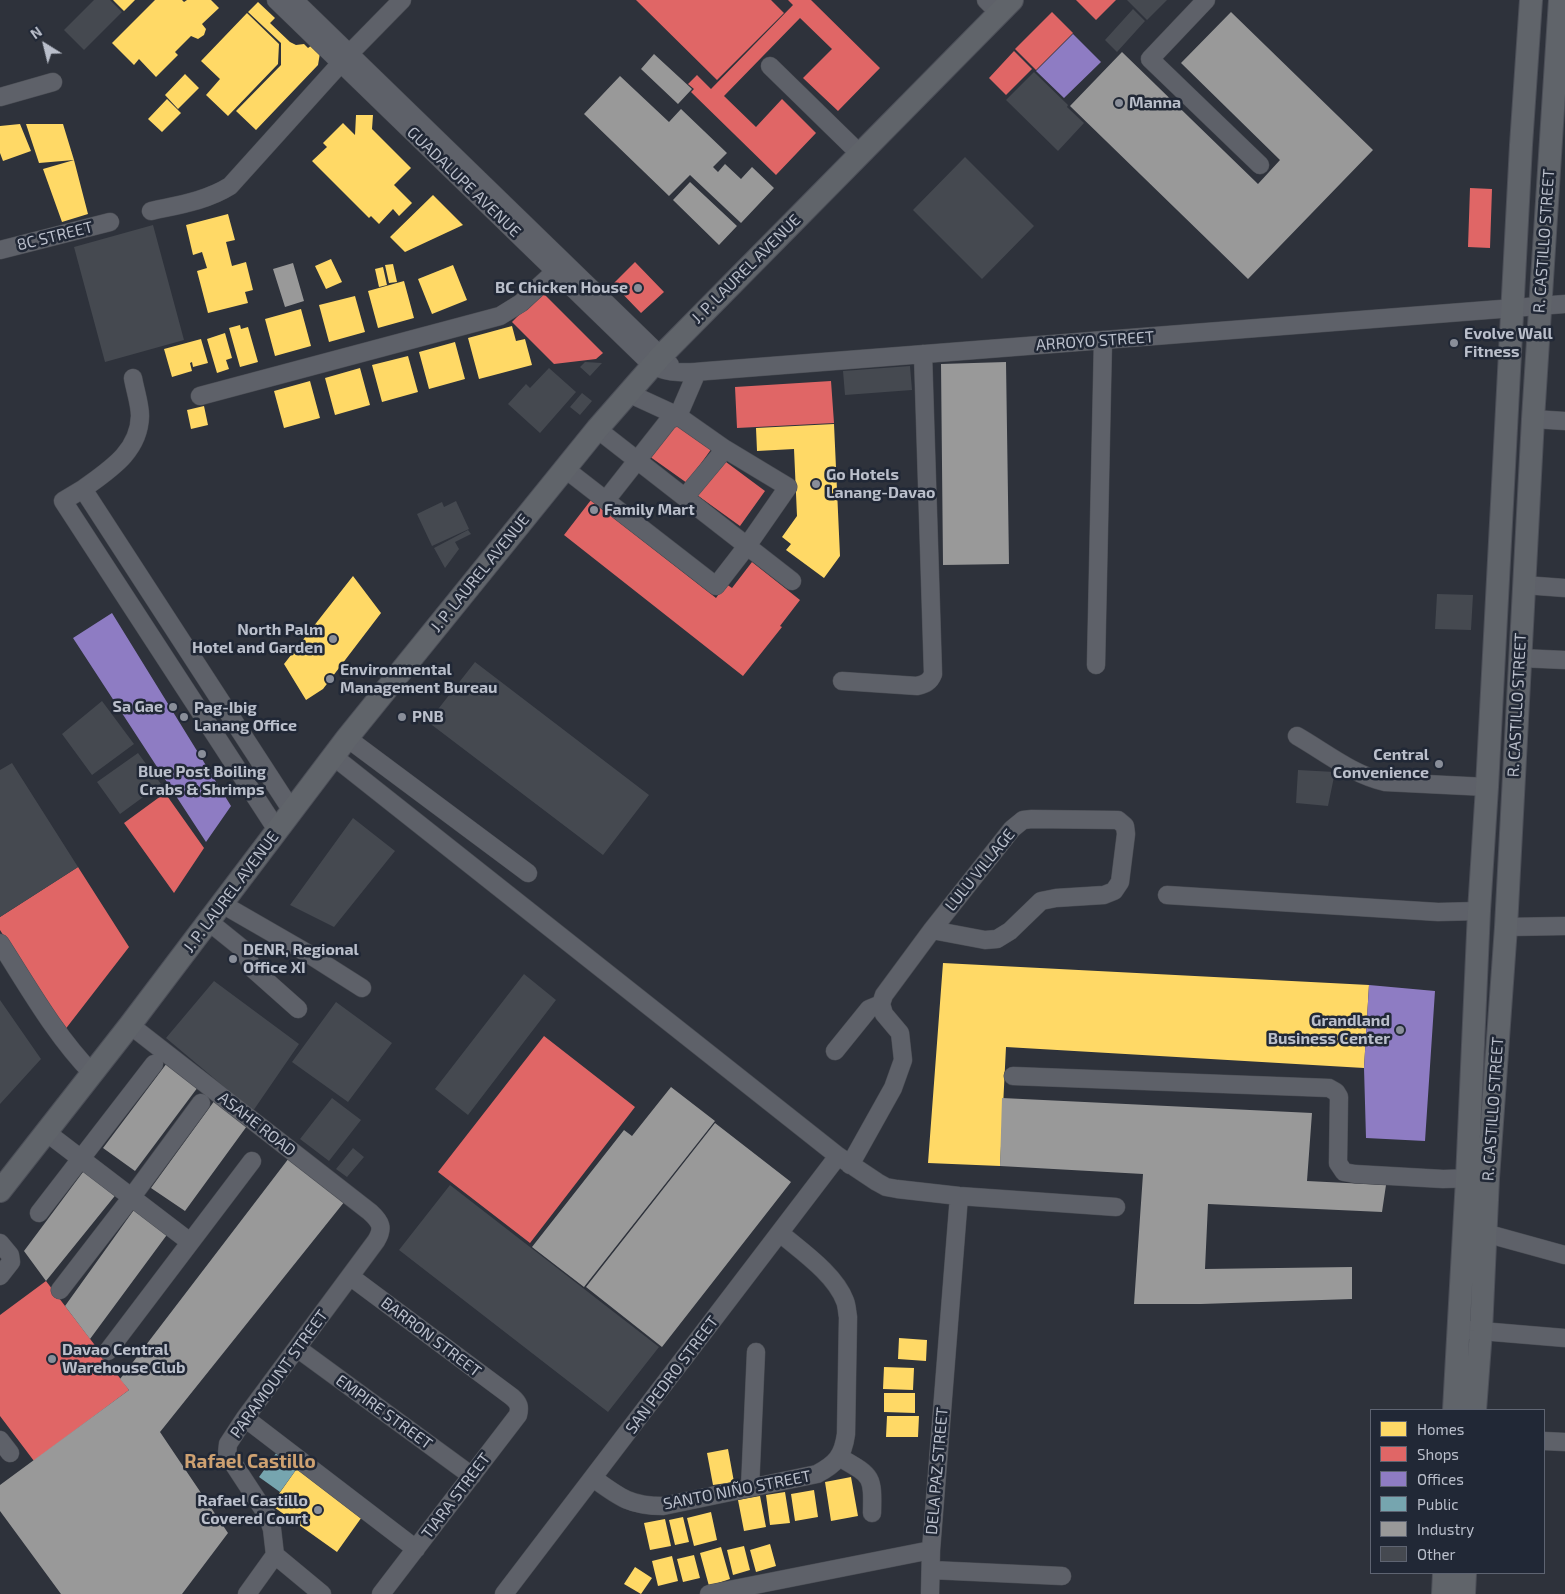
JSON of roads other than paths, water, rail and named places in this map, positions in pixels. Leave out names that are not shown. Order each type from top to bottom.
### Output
[{"type":"main road","name":"R. CASTILLO STREET","points":[[1478,1178],[1478,911],[1487,787],[1521,145],[1531,0]]},
{"type":"main road","name":"R. CASTILLO STREET","points":[[1454,1409],[1458,1330],[1475,1230],[1478,1178],[1506,927],[1533,419],[1560,0]]},
{"type":"main road","name":"J. P. LAUREL AVENUE","points":[[0,1191],[130,1025],[347,738],[564,468],[656,361],[860,154],[999,4]]},
{"type":"main road","points":[[1489,751],[1515,751]]},
{"type":"main road","name":"R. CASTILLO STREET","points":[[1475,1230],[1481,1331],[1475,1409]]},
{"type":"main road","points":[[1443,1594],[1444,1574]]},
{"type":"main road","points":[[1464,1594],[1466,1574]]},
{"type":"street","points":[[151,211],[206,198],[230,186],[345,58],[402,0]]},
{"type":"street","points":[[1206,0],[1150,60],[1260,164]]},
{"type":"street","name":"GUADALUPE AVENUE","points":[[284,1],[656,361]]},
{"type":"street","points":[[770,66],[860,154]]},
{"type":"street","points":[[0,97],[53,82]]},
{"type":"street","name":"8C STREET","points":[[0,250],[110,222]]},
{"type":"street","points":[[200,396],[500,316],[521,303],[560,267]]},
{"type":"street","name":"ARROYO STREET","points":[[656,361],[666,371],[696,372],[1565,304]]},
{"type":"street","points":[[1096,665],[1103,340]]},
{"type":"street","points":[[842,681],[918,686],[926,684],[931,680],[933,674],[923,354]]},
{"type":"street","points":[[606,500],[669,420],[678,416],[696,372]]},
{"type":"street","points":[[133,378],[140,414],[138,432],[128,453],[110,469],[63,501],[277,830]]},
{"type":"street","points":[[564,468],[716,586],[747,546],[788,487],[725,449],[678,416],[628,393]]},
{"type":"street","points":[[1533,419],[1565,421]]},
{"type":"street","points":[[597,429],[792,581]]},
{"type":"street","points":[[684,497],[725,449]]},
{"type":"street","points":[[83,488],[292,811]]},
{"type":"street","points":[[1524,585],[1565,588]]},
{"type":"street","points":[[137,615],[157,602]]},
{"type":"street","points":[[1520,658],[1565,660]]},
{"type":"street","points":[[1297,736],[1372,779],[1385,782],[1487,787]]},
{"type":"street","points":[[347,738],[528,873]]},
{"type":"street","points":[[333,756],[844,1160],[886,1187],[959,1196],[1116,1206]]},
{"type":"street","name":"LULU VILLAGE","points":[[881,1004],[890,986],[932,930],[1012,829],[1023,820],[1118,820],[1124,826],[1126,834],[1120,882],[1114,891],[1104,895],[1056,898],[1041,901],[1010,931],[997,939],[985,940],[932,930]]},
{"type":"street","points":[[1167,895],[1438,912],[1478,911]]},
{"type":"street","points":[[215,913],[307,953],[362,988]]},
{"type":"street","points":[[215,913],[244,950],[253,969],[298,1009]]},
{"type":"street","points":[[1506,927],[1565,926]]},
{"type":"street","points":[[0,943],[55,1029],[92,1073]]},
{"type":"street","points":[[835,1051],[869,1009],[881,1004],[884,1014],[900,1033],[903,1060],[893,1088],[844,1160]]},
{"type":"street","name":"ASAHE ROAD","points":[[130,1025],[370,1212],[377,1218],[380,1225]]},
{"type":"street","points":[[39,1213],[154,1064]]},
{"type":"street","points":[[1013,1076],[1329,1088],[1333,1089],[1339,1097],[1338,1164],[1344,1172],[1355,1174],[1478,1178]]},
{"type":"street","points":[[60,1290],[131,1198],[200,1102]]},
{"type":"street","points":[[46,1132],[190,1242]]},
{"type":"street","name":"SAN PEDRO STREET","points":[[504,1594],[780,1233],[844,1160]]},
{"type":"street","points":[[108,1351],[252,1161]]},
{"type":"street","name":"DELA PAZ STREET","points":[[709,1594],[931,1550],[959,1196]]},
{"type":"street","name":"PARAMOUNT STREET","points":[[276,1555],[272,1529],[267,1515],[232,1464],[227,1454],[228,1444],[245,1418],[376,1242],[380,1234],[380,1225]]},
{"type":"street","points":[[1475,1230],[1565,1254]]},
{"type":"street","points":[[780,1233],[822,1269],[837,1286],[845,1301],[848,1317],[846,1434],[844,1447],[839,1457],[869,1476],[873,1490],[872,1513]]},
{"type":"street","points":[[0,1243],[10,1255],[11,1262],[0,1276]]},
{"type":"street","name":"BARRON STREET","points":[[351,1277],[512,1397]]},
{"type":"street","points":[[1458,1330],[1565,1338]]},
{"type":"street","name":"EMPIRE STREET","points":[[297,1348],[472,1476]]},
{"type":"street","points":[[750,1488],[756,1352]]},
{"type":"street","name":"TIARA STREET","points":[[381,1594],[518,1415],[520,1408],[517,1401],[512,1397]]},
{"type":"street","points":[[245,1418],[416,1548]]},
{"type":"street","points":[[1545,1441],[1565,1442]]},
{"type":"street","name":"SANTO NIÑO STREET","points":[[594,1478],[613,1493],[629,1501],[645,1506],[663,1506],[817,1474],[828,1468],[839,1457]]},
{"type":"street","points":[[930,1594],[931,1550]]},
{"type":"street","points":[[246,1594],[276,1555],[322,1594]]},
{"type":"street","points":[[931,1570],[1062,1576]]},
{"type":"place","name":"Manna","points":[[1119,103]]},
{"type":"place","name":"BC Chicken House","points":[[638,288]]},
{"type":"place","name":"Evolve Wall Fitness","points":[[1454,343]]},
{"type":"place","name":"Go Hotels Lanang-Davao","points":[[816,484]]},
{"type":"place","name":"Family Mart","points":[[594,510]]},
{"type":"place","name":"North Palm Hotel and Garden","points":[[333,639]]},
{"type":"place","name":"Environmental Management Bureau","points":[[330,679]]},
{"type":"place","name":"Sa Gae","points":[[173,707]]},
{"type":"place","name":"Pag-Ibig Lanang Office","points":[[184,717]]},
{"type":"place","name":"PNB","points":[[402,717]]},
{"type":"place","name":"Blue Post Boiling Crabs & Shrimps","points":[[202,754]]},
{"type":"place","name":"Central Convenience","points":[[1439,764]]},
{"type":"place","name":"DENR, Regional Office XI","points":[[233,959]]},
{"type":"place","name":"Grandland Business Center","points":[[1400,1030]]},
{"type":"place","name":"Davao Central Warehouse Club","points":[[52,1359]]},
{"type":"place","name":"Rafael Castillo Covered Court","points":[[318,1510]]},
{"type":"district","name":"Rafael Castillo","points":[[250,1462]]}]
